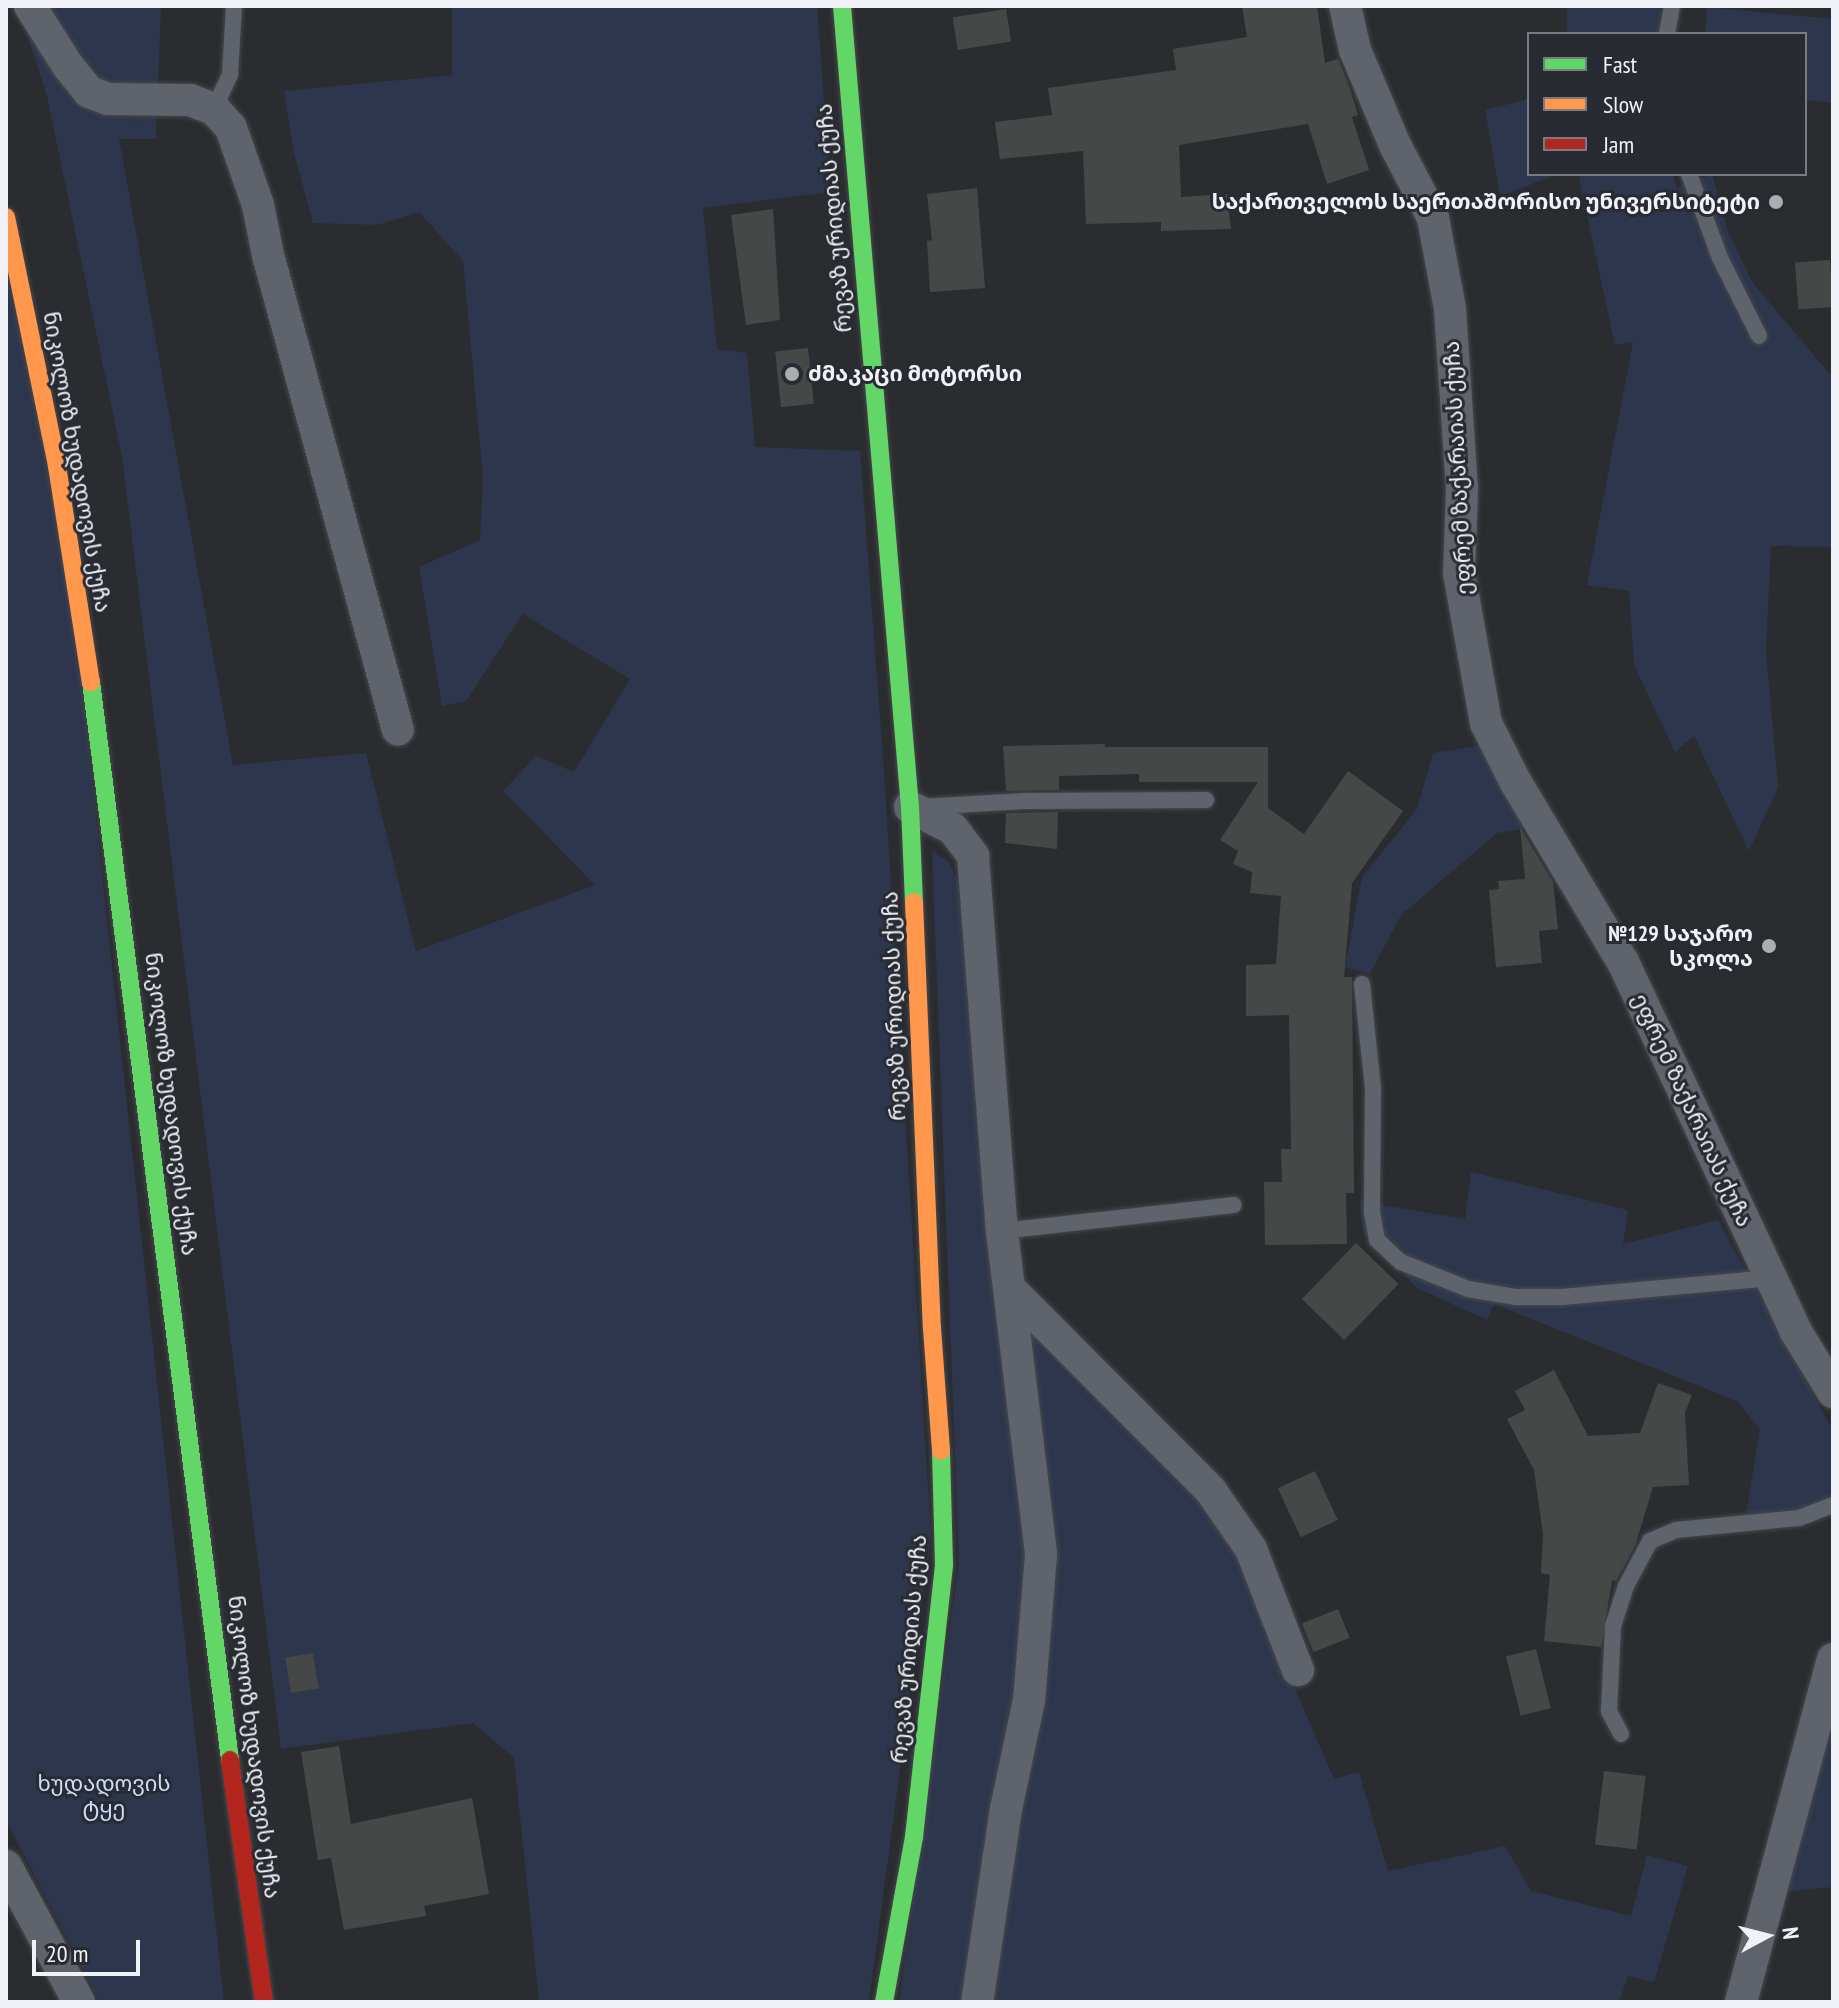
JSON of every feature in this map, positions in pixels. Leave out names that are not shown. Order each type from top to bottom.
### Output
[{"type":"street","points":[[30,6],[68,66],[89,92],[108,99],[190,100],[214,109],[231,128],[258,205],[268,255],[398,730]]},
{"type":"street","name":"რევაზ ურიდიას ქუჩა","points":[[842,6],[851,142],[910,807],[932,1312],[945,1492],[944,1550],[914,1837],[884,2002]]},
{"type":"street","name":"ეფრემ ზაქარაიას ქუჩა","points":[[1345,6],[1355,50],[1395,145],[1433,218],[1436,233],[1450,309],[1462,489],[1459,573],[1486,723],[1515,781],[1623,962],[1795,1330],[1833,1392]]},
{"type":"street","name":"ნიკოლოზ ხუდადოვის ქუჩა","points":[[6,217],[57,466],[106,781],[239,1830],[264,2002]]},
{"type":"street","points":[[910,807],[953,829],[973,856],[1002,1231],[1041,1555],[1029,1700],[1006,1809],[977,2002]]},
{"type":"street","points":[[1010,1289],[1211,1491],[1251,1549],[1298,1670]]},
{"type":"street","points":[[1741,2002],[1833,1659]]},
{"type":"street","points":[[6,1866],[79,2002]]},
{"type":"lane","points":[[214,109],[230,75],[234,6]]},
{"type":"lane","points":[[1667,32],[1672,6]]},
{"type":"lane","points":[[1690,176],[1720,258],[1759,336]]},
{"type":"lane","points":[[910,807],[1025,801],[1206,800]]},
{"type":"lane","points":[[1362,984],[1373,1089],[1372,1212],[1377,1240],[1401,1262],[1468,1289],[1516,1297],[1562,1297],[1771,1278]]},
{"type":"lane","points":[[1002,1231],[1234,1205]]},
{"type":"lane","points":[[1621,1734],[1609,1711],[1613,1626],[1626,1586],[1650,1541],[1676,1530],[1799,1518],[1833,1505]]},
{"type":"green space","points":[[18,6],[161,6],[156,139],[119,139],[233,765],[366,753],[416,951],[595,885],[503,791],[536,756],[574,772],[630,679],[523,614],[466,701],[442,706],[419,567],[480,540],[483,477],[463,261],[419,212],[377,225],[313,223],[294,153],[284,91],[452,75],[452,6],[817,6],[831,192],[703,208],[717,349],[747,353],[755,447],[860,451],[884,771],[931,1537],[869,2002],[539,2002],[514,1758],[473,1723],[281,1749],[122,457],[47,96]]},
{"type":"green space","points":[[1567,6],[1660,6],[1660,32],[1567,32]]},
{"type":"green space","points":[[1707,7],[1833,19],[1833,103],[1807,100],[1807,32],[1705,32]]},
{"type":"green space","points":[[1527,100],[1527,176],[1553,176],[1500,196],[1485,110]]},
{"type":"green space","points":[[1578,176],[1674,176],[1677,188],[1713,176],[1727,229],[1752,282],[1833,378],[1833,547],[1771,546],[1766,651],[1778,787],[1749,851],[1694,736],[1675,752],[1634,665],[1629,591],[1587,585],[1633,342],[1615,345]]},
{"type":"green space","name":"ხუდადოვის ტყე","points":[[6,247],[51,401],[224,2002],[100,2002],[6,1820]]},
{"type":"green space","points":[[1483,745],[1529,828],[1497,833],[1401,915],[1370,974],[1345,967],[1362,877],[1417,809],[1433,753]]},
{"type":"green space","points":[[932,851],[949,862],[958,883],[1028,1581],[1023,1662],[966,2002],[899,2002],[959,1563]]},
{"type":"green space","points":[[1471,1172],[1628,1210],[1623,1244],[1718,1220],[1833,1431],[1833,1494],[1814,1506],[1746,1515],[1760,1429],[1737,1401],[1494,1304],[1487,1320],[1417,1288],[1363,1232],[1360,1201],[1465,1219]]},
{"type":"green space","points":[[1034,1325],[1191,1483],[1237,1555],[1334,1779],[1359,1772],[1388,1871],[1505,1846],[1531,1891],[1631,1916],[1647,1855],[1688,1866],[1654,1982],[1628,1976],[1619,2002],[992,2002],[1036,1684],[1023,1332]]},
{"type":"green space","points":[[1833,1708],[1833,1887],[1786,1892]]},
{"type":"building","points":[[1242,6],[1317,6],[1325,63],[1338,59],[1358,115],[1352,117],[1369,170],[1327,184],[1308,124],[1179,145],[1181,197],[1227,194],[1231,229],[1161,231],[1161,222],[1086,224],[1083,151],[1000,159],[995,122],[1052,115],[1048,88],[1176,70],[1173,49],[1247,37]]},
{"type":"building","points":[[1006,9],[1011,42],[958,50],[953,17]]},
{"type":"building","points":[[977,188],[985,288],[930,292],[927,241],[932,240],[927,194]]},
{"type":"building","points":[[773,209],[780,320],[746,325],[731,215]]},
{"type":"building","points":[[1830,260],[1833,307],[1798,309],[1795,262]]},
{"type":"building","points":[[808,348],[814,404],[781,407],[775,351]]},
{"type":"building","points":[[1105,744],[1105,747],[1268,747],[1268,808],[1304,834],[1348,771],[1403,811],[1352,883],[1344,977],[1352,977],[1354,1193],[1346,1193],[1347,1244],[1265,1245],[1264,1182],[1282,1182],[1281,1149],[1291,1149],[1289,1015],[1246,1016],[1246,965],[1276,964],[1281,896],[1250,893],[1252,872],[1233,864],[1238,851],[1220,840],[1258,782],[1139,782],[1139,774],[1059,776],[1059,790],[1006,791],[1003,746]]},
{"type":"building","points":[[1058,812],[1057,849],[1005,843],[1006,813]]},
{"type":"building","points":[[1520,827],[1553,882],[1558,929],[1539,931],[1542,963],[1496,967],[1489,890],[1499,889],[1498,881],[1525,879]]},
{"type":"building","points":[[1356,1243],[1398,1284],[1344,1340],[1302,1299]]},
{"type":"building","points":[[1554,1370],[1588,1436],[1640,1433],[1658,1383],[1692,1395],[1685,1413],[1689,1485],[1653,1487],[1635,1546],[1616,1581],[1612,1580],[1601,1647],[1544,1641],[1550,1575],[1541,1573],[1543,1534],[1534,1470],[1507,1419],[1525,1410],[1515,1391]]},
{"type":"building","points":[[1315,1471],[1338,1520],[1301,1537],[1278,1488]]},
{"type":"building","points":[[1338,1609],[1350,1638],[1313,1652],[1302,1624]]},
{"type":"building","points":[[1536,1649],[1551,1708],[1521,1716],[1506,1656]]},
{"type":"building","points":[[313,1653],[319,1689],[291,1693],[285,1657]]},
{"type":"building","points":[[339,1746],[351,1824],[472,1798],[489,1894],[424,1906],[426,1916],[344,1930],[331,1858],[318,1860],[301,1752]]},
{"type":"building","points":[[1604,1771],[1646,1776],[1637,1850],[1595,1844]]},
{"type":"traffic: fast","points":[[842,6],[910,807],[914,902]]},
{"type":"traffic: fast","points":[[91,682],[230,1760]]},
{"type":"traffic: fast","points":[[884,2002],[914,1837],[944,1565],[941,1451]]},
{"type":"traffic: slow","points":[[6,217],[57,466],[91,682]]},
{"type":"traffic: slow","points":[[914,902],[932,1328],[941,1451]]},
{"type":"traffic: jam","points":[[230,1760],[264,2002]]},
{"type":"place","name":"საქართველოს საერთაშორისო უნივერსიტეტი","points":[[1776,202]]},
{"type":"place","name":"ძმაკაცი მოტორსი","points":[[792,374]]},
{"type":"place","name":"№129 საჯარო სკოლა","points":[[1769,946]]}]
